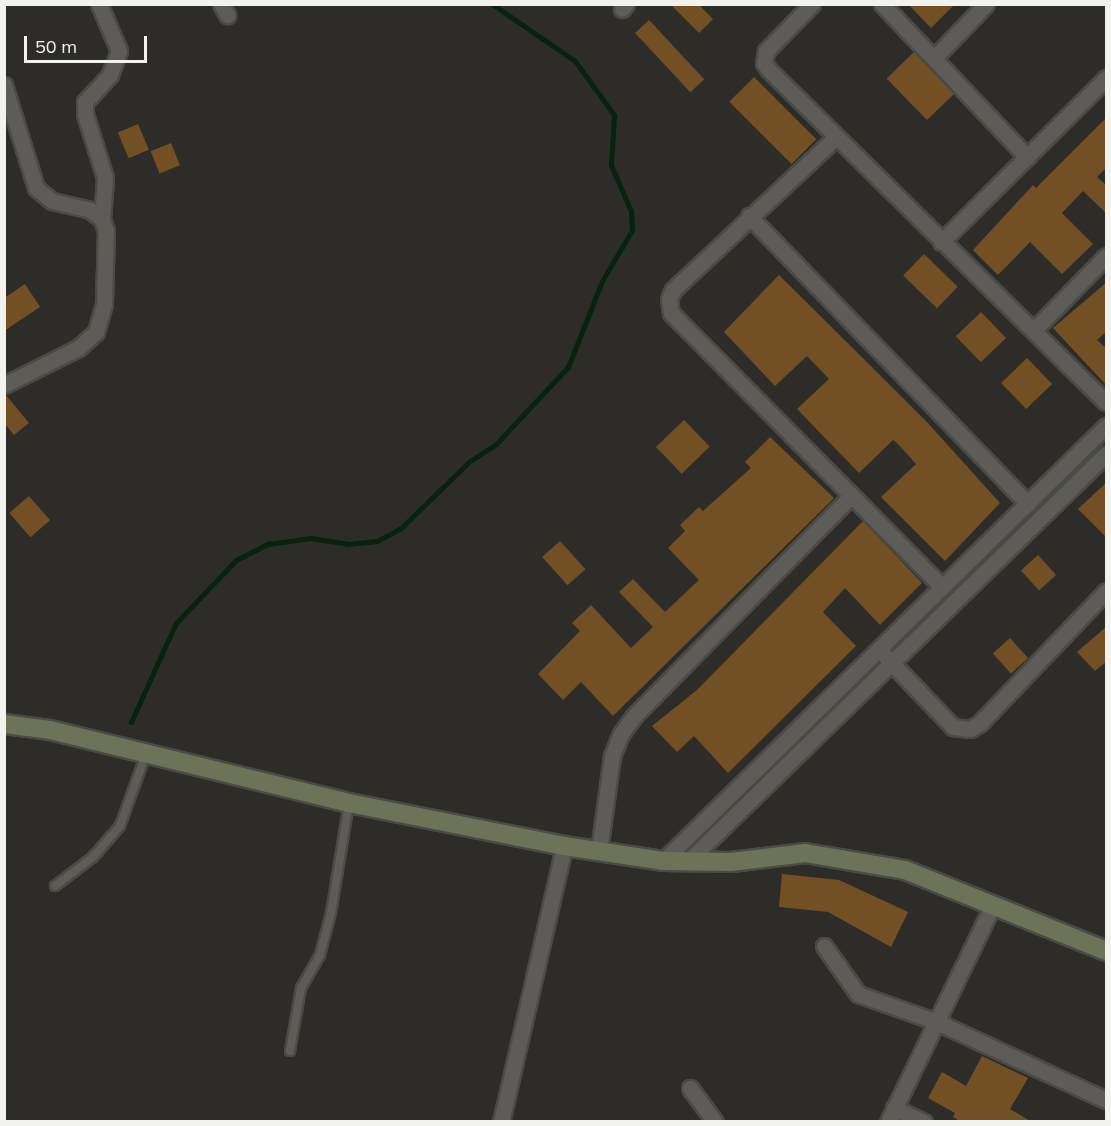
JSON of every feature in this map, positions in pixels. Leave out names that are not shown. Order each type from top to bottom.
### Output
[{"type":"street","points":[[4,385],[78,348],[96,332],[104,304],[106,231],[102,219],[105,178],[84,114],[85,102],[110,75],[119,51],[99,4]]},
{"type":"street","points":[[812,4],[766,51],[764,63],[941,242],[1107,402]]},
{"type":"street","points":[[882,4],[1027,157]]},
{"type":"street","points":[[934,58],[986,4]]},
{"type":"street","points":[[941,242],[1107,78]]},
{"type":"street","points":[[4,85],[36,188],[52,201],[90,210],[102,219]]},
{"type":"street","points":[[836,137],[749,216],[673,290],[671,312],[942,587]]},
{"type":"street","points":[[749,216],[1028,504]]},
{"type":"street","points":[[1034,330],[1107,256]]},
{"type":"street","points":[[663,861],[1107,426]]},
{"type":"street","points":[[688,861],[1107,454]]},
{"type":"street","points":[[599,851],[612,756],[628,725],[852,495]]},
{"type":"street","points":[[878,649],[953,727],[970,729],[980,723],[1107,591]]},
{"type":"street","points":[[4,724],[51,730],[349,803],[564,846],[663,861],[731,862],[805,853],[904,870],[1107,951]]},
{"type":"street","points":[[501,1122],[564,846]]},
{"type":"street","points":[[924,1122],[891,1115],[993,905]]},
{"type":"street","points":[[824,946],[858,994],[937,1022],[1107,1100]]},
{"type":"street","points":[[690,1088],[715,1122]]},
{"type":"lane","points":[[55,886],[93,857],[120,826],[146,754]]},
{"type":"lane","points":[[290,1051],[301,988],[320,955],[331,913],[349,803]]},
{"type":"building","points":[[670,4],[698,4],[713,19],[699,33]]},
{"type":"building","points":[[908,4],[955,4],[931,28]]},
{"type":"building","points":[[649,20],[704,79],[690,92],[635,33]]},
{"type":"building","points":[[914,52],[954,94],[927,120],[887,78]]},
{"type":"building","points":[[754,77],[816,139],[791,164],[729,102]]},
{"type":"building","points":[[1107,117],[1106,168],[1097,177],[1107,186],[1107,214],[1083,191],[1062,213],[1093,244],[1062,274],[1030,242],[998,275],[973,250],[1033,185],[1036,188]]},
{"type":"building","points":[[138,124],[149,150],[129,158],[118,133]]},
{"type":"building","points":[[171,143],[180,165],[160,173],[151,151]]},
{"type":"building","points":[[924,254],[958,287],[937,308],[903,276]]},
{"type":"building","points":[[779,275],[926,421],[1000,503],[945,561],[881,497],[916,464],[897,443],[893,440],[859,473],[797,409],[829,379],[807,356],[775,386],[724,332]]},
{"type":"building","points":[[1107,282],[1107,331],[1097,340],[1107,349],[1107,386],[1053,328]]},
{"type":"building","points":[[25,284],[40,307],[4,331],[4,298]]},
{"type":"building","points":[[981,312],[1006,338],[981,362],[956,336]]},
{"type":"building","points":[[1027,358],[1052,384],[1026,409],[1001,383]]},
{"type":"building","points":[[5,394],[29,423],[14,435],[4,423]]},
{"type":"building","points":[[684,420],[710,447],[682,474],[656,447]]},
{"type":"building","points":[[770,437],[834,498],[613,716],[581,682],[563,700],[538,674],[580,631],[572,623],[591,605],[631,648],[653,627],[619,592],[633,579],[665,612],[699,580],[668,548],[685,531],[680,525],[699,507],[703,511],[751,468],[745,462]]},
{"type":"building","points":[[1107,482],[1107,538],[1078,509]]},
{"type":"building","points":[[29,496],[50,520],[30,537],[9,513]]},
{"type":"building","points":[[863,521],[922,583],[880,625],[845,588],[823,612],[856,646],[728,773],[694,736],[677,752],[652,726],[697,690]]},
{"type":"building","points":[[560,541],[585,569],[568,585],[542,557]]},
{"type":"building","points":[[1038,555],[1056,575],[1039,590],[1021,570]]},
{"type":"building","points":[[1107,626],[1107,661],[1095,671],[1077,652]]},
{"type":"building","points":[[1010,638],[1028,658],[1011,673],[993,653]]},
{"type":"building","points":[[782,874],[839,880],[908,912],[891,947],[828,912],[779,907]]},
{"type":"building","points":[[982,1056],[1028,1078],[1010,1109],[1032,1122],[961,1122],[953,1117],[955,1113],[928,1098],[942,1072],[966,1086]]},
{"type":"waterway","points":[[131,722],[176,623],[236,560],[268,544],[311,538],[348,544],[377,541],[401,528],[470,461],[496,444],[568,367],[602,281],[632,230],[631,211],[611,165],[614,115],[575,61],[492,4]]}]
